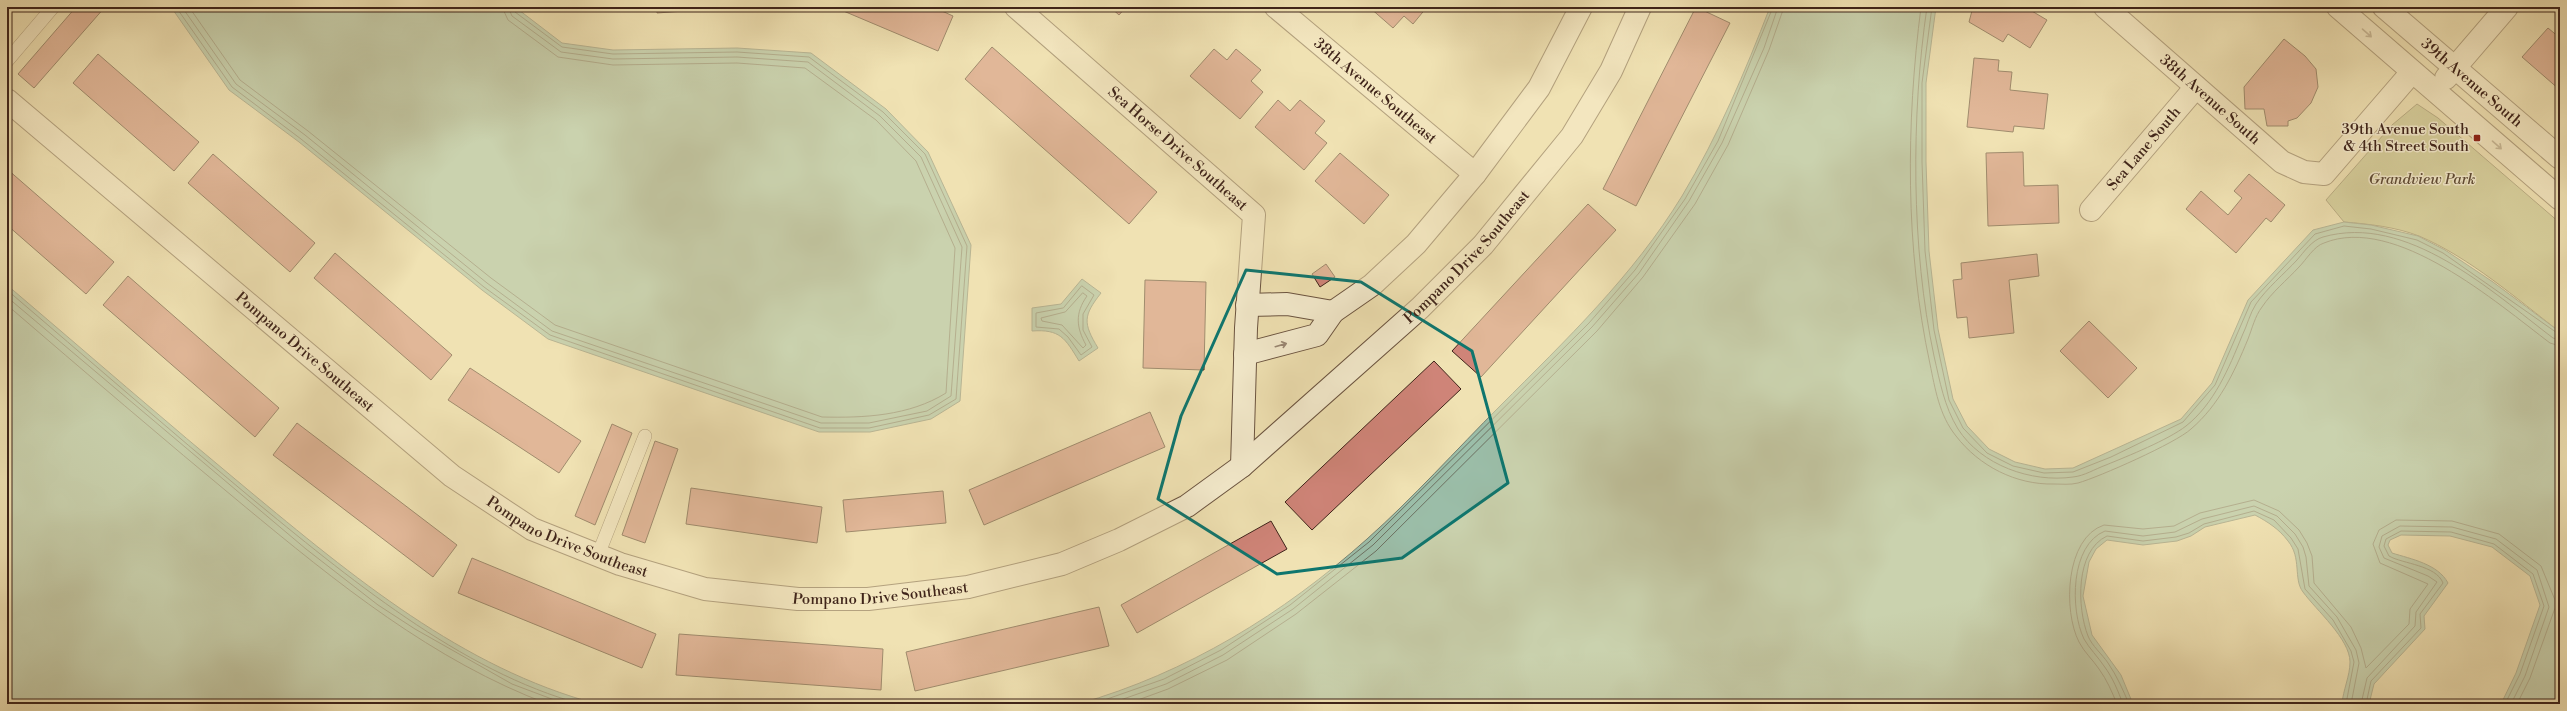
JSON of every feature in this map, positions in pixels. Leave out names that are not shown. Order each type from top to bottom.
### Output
[{"type":"street","name":"Sea Horse Drive Southeast","points":[[1016,7],[1254,215],[1245,354]]},
{"type":"street","name":"38th Avenue Southeast","points":[[1276,7],[1475,174]]},
{"type":"street","points":[[1242,466],[1245,354],[1317,335],[1333,312],[1372,285],[1416,244],[1475,174],[1539,88],[1581,7]]},
{"type":"street","name":"Pompano Drive Southeast","points":[[7,100],[452,476],[532,529],[598,555],[705,588],[798,599],[868,599],[968,587],[1062,564],[1119,540],[1187,506],[1242,466],[1410,318],[1483,245],[1572,136],[1611,71],[1640,7]]},
{"type":"street","name":"38th Avenue South","points":[[2105,7],[2282,162],[2304,172],[2324,174],[2412,72]]},
{"type":"street","name":"39th Avenue South","points":[[2338,7],[2560,198]]},
{"type":"street","name":"39th Avenue South","points":[[2384,7],[2560,158]]},
{"type":"street","points":[[2435,92],[2507,7]]},
{"type":"street","name":"Sea Lane South","points":[[2091,210],[2196,87]]},
{"type":"street","points":[[1247,305],[1293,304],[1333,312]]},
{"type":"lane","points":[[7,61],[53,7]]},
{"type":"lane","points":[[598,555],[645,436]]},
{"type":"highlighted area","points":[[1246,270],[1361,282],[1472,351],[1508,483],[1402,558],[1277,574],[1158,499],[1181,416]]},
{"type":"green space","name":"Grandview Park","points":[[2417,104],[2438,118],[2560,223],[2560,332],[2510,293],[2456,255],[2419,236],[2401,230],[2344,222],[2326,200],[2392,125]]},
{"type":"water","points":[[171,7],[515,7],[562,43],[613,50],[737,48],[811,53],[886,109],[928,152],[971,245],[960,401],[931,419],[870,432],[819,432],[548,339],[482,290],[299,142],[229,90]]},
{"type":"water","points":[[1770,7],[1936,7],[1926,83],[1926,162],[1929,251],[1938,329],[1953,399],[1967,426],[1989,449],[2015,462],[2045,469],[2073,468],[2181,419],[2212,383],[2248,300],[2313,230],[2344,222],[2371,225],[2418,236],[2445,250],[2493,282],[2560,332],[2560,704],[2501,704],[2516,673],[2540,605],[2530,576],[2492,547],[2450,536],[2401,535],[2390,540],[2388,545],[2392,553],[2431,567],[2438,571],[2448,583],[2424,616],[2425,629],[2374,684],[2369,704],[2342,704],[2349,672],[2349,653],[2339,634],[2300,587],[2295,554],[2288,541],[2273,526],[2255,515],[2205,527],[2191,536],[2177,541],[2143,545],[2107,540],[2096,549],[2089,562],[2083,596],[2092,635],[2121,675],[2133,704],[1078,704],[1157,676],[1232,638],[1302,592],[1335,566],[1367,539],[1418,491],[1574,332],[1620,280],[1663,225],[1682,196],[1719,127],[1741,80]]},
{"type":"water","points":[[1082,279],[1101,293],[1091,308],[1087,320],[1090,332],[1098,348],[1079,361],[1070,346],[1061,337],[1049,332],[1032,331],[1032,308],[1061,304]]},
{"type":"water","points":[[7,285],[217,464],[368,586],[411,616],[455,643],[500,667],[548,688],[597,704],[7,704]]},
{"type":"building","points":[[76,7],[105,7],[34,88],[18,74]]},
{"type":"building","points":[[657,7],[738,7],[657,13]]},
{"type":"building","points":[[834,7],[933,7],[953,16],[938,51]]},
{"type":"building","points":[[1110,7],[1126,7],[1119,15]]},
{"type":"building","points":[[1369,7],[1427,7],[1413,24],[1404,16],[1393,28]]},
{"type":"building","points":[[1696,7],[1730,23],[1636,206],[1603,189]]},
{"type":"building","points":[[1973,7],[2025,7],[2047,20],[2030,48],[2008,34],[2003,42],[1969,22]]},
{"type":"building","points":[[2182,7],[2196,7],[2185,9]]},
{"type":"building","points":[[2548,28],[2560,38],[2560,90],[2522,57]]},
{"type":"building","points":[[2284,39],[2305,56],[2316,69],[2318,87],[2311,103],[2297,118],[2288,121],[2288,126],[2267,126],[2264,109],[2245,109],[2244,87]]},
{"type":"building","points":[[992,47],[1157,192],[1129,224],[965,79]]},
{"type":"building","points":[[1214,49],[1227,60],[1236,49],[1261,70],[1251,81],[1263,92],[1240,119],[1190,76]]},
{"type":"building","points":[[98,54],[199,142],[174,171],[73,83]]},
{"type":"building","points":[[1974,58],[1999,60],[1998,71],[2012,72],[2010,90],[2048,94],[2044,129],[2014,126],[2013,132],[1967,127]]},
{"type":"building","points":[[1278,100],[1290,111],[1300,100],[1325,121],[1315,133],[1327,143],[1304,170],[1255,127]]},
{"type":"building","points":[[2023,152],[2024,186],[2058,185],[2059,223],[1988,226],[1986,153]]},
{"type":"building","points":[[1340,153],[1389,195],[1364,224],[1315,181]]},
{"type":"building","points":[[213,154],[315,243],[290,272],[188,183]]},
{"type":"building","points":[[7,169],[114,262],[86,294],[7,225]]},
{"type":"building","points":[[2249,174],[2285,205],[2271,222],[2266,218],[2236,253],[2186,209],[2201,191],[2228,215],[2242,198],[2234,191]]},
{"type":"building","points":[[1588,204],[1616,230],[1481,377],[1452,351]]},
{"type":"building","points":[[335,253],[452,355],[431,380],[314,278]]},
{"type":"building","points":[[2037,254],[2039,276],[2009,280],[2014,333],[1969,338],[1967,317],[1957,318],[1953,280],[1962,279],[1961,263]]},
{"type":"building","points":[[1326,264],[1335,277],[1320,287],[1312,274]]},
{"type":"building","points":[[128,276],[279,408],[255,437],[103,305]]},
{"type":"building","points":[[1145,280],[1206,282],[1204,370],[1143,368]]},
{"type":"building","points":[[2089,321],[2137,368],[2108,398],[2060,351]]},
{"type":"building","points":[[1434,361],[1461,389],[1312,530],[1285,502]]},
{"type":"building","points":[[470,368],[581,441],[559,473],[448,400]]},
{"type":"building","points":[[1150,412],[1165,447],[984,525],[969,490]]},
{"type":"building","points":[[297,423],[457,545],[433,577],[273,455]]},
{"type":"building","points":[[612,424],[632,433],[595,525],[575,516]]},
{"type":"building","points":[[655,441],[678,449],[645,543],[622,535]]},
{"type":"building","points":[[691,488],[822,507],[817,543],[686,524]]},
{"type":"building","points":[[943,491],[946,523],[846,532],[843,500]]},
{"type":"building","points":[[1271,521],[1287,549],[1137,633],[1121,605]]},
{"type":"building","points":[[472,558],[656,634],[642,668],[458,593]]},
{"type":"building","points":[[1099,607],[1109,646],[915,691],[906,652]]},
{"type":"building","points":[[679,634],[883,649],[881,690],[676,675]]},
{"type":"place","name":"39th Avenue South & 4th Street South","points":[[2477,138]]}]
